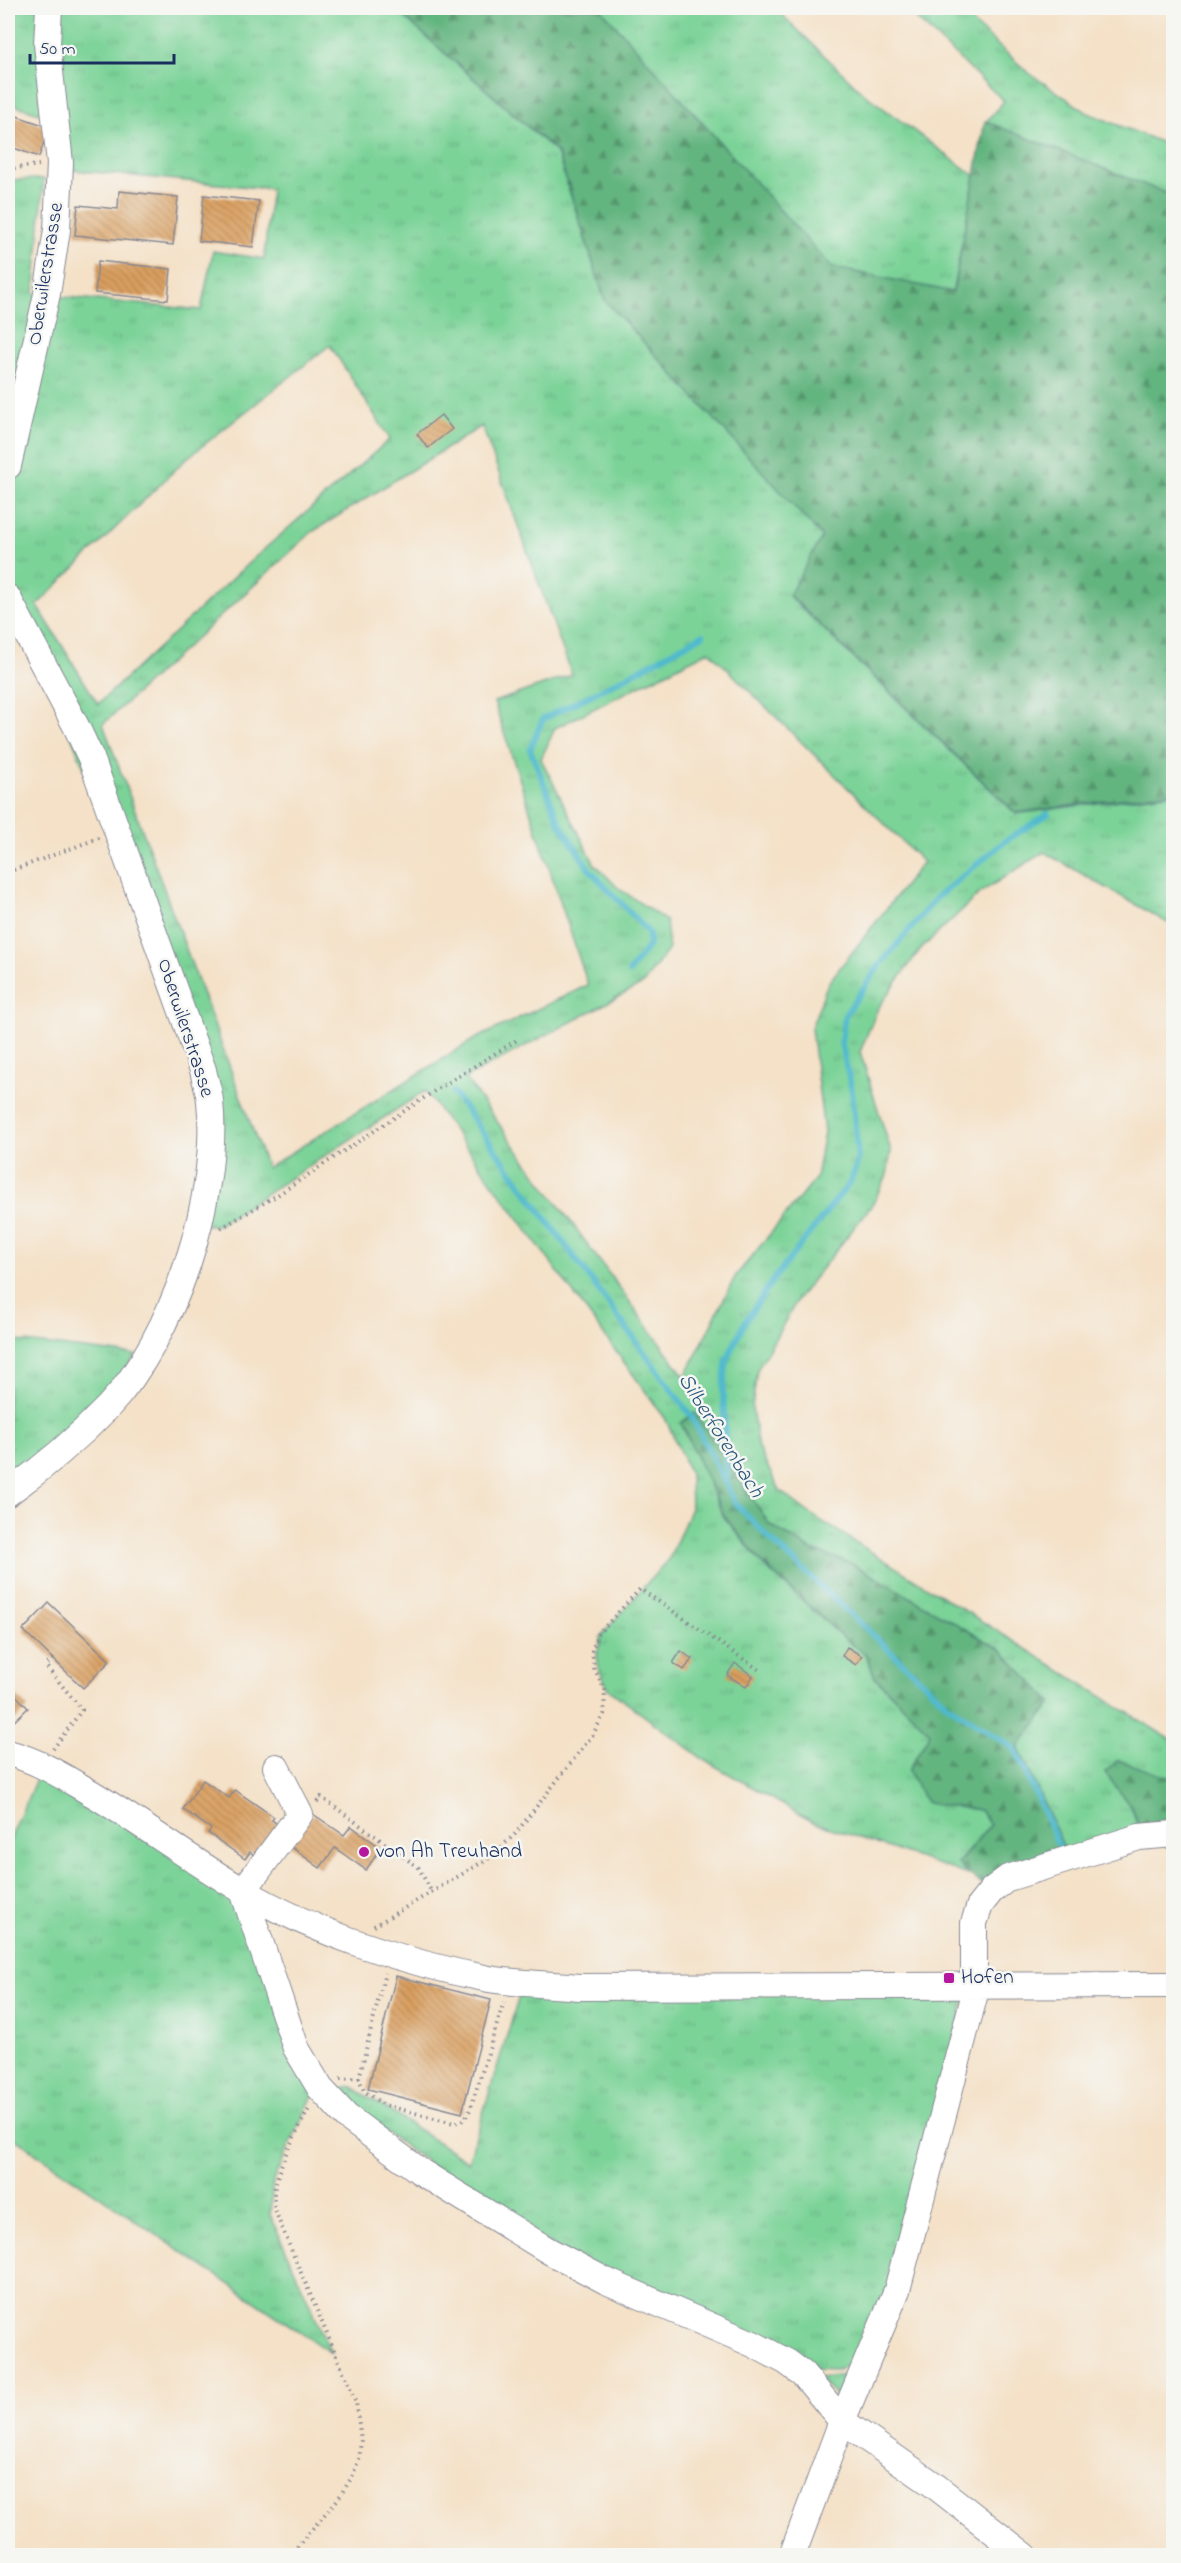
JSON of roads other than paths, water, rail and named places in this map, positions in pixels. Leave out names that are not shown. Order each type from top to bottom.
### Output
[{"type":"street","name":"Oberwilerstrasse","points":[[8,466],[47,294],[57,230],[60,163],[46,44],[49,8]]},
{"type":"street","name":"Oberwilerstrasse","points":[[8,598],[91,758],[188,1024],[210,1101],[209,1155],[196,1233],[181,1285],[146,1353],[128,1382],[109,1406],[8,1493]]},
{"type":"street","points":[[8,1754],[46,1766],[243,1891],[285,1912],[350,1940],[448,1970],[510,1981],[580,1987],[1173,1985]]},
{"type":"street","points":[[243,1891],[300,1814],[276,1767]]},
{"type":"street","points":[[792,2556],[842,2421],[897,2290],[971,2009],[975,1987],[974,1923],[980,1905],[992,1890],[1008,1878],[1139,1837],[1173,1834]]},
{"type":"street","points":[[243,1891],[285,2022],[296,2048],[318,2085],[347,2117],[421,2172],[530,2240],[606,2281],[753,2344],[787,2362],[803,2374],[842,2421],[934,2485],[1025,2556]]},
{"type":"waterway","points":[[629,972],[649,945],[649,933],[589,869],[560,824],[530,749],[543,719],[703,635]]},
{"type":"waterway","points":[[727,1484],[723,1390],[727,1359],[745,1322],[773,1280],[851,1181],[858,1160],[852,1091],[841,1042],[845,1015],[879,966],[937,897],[1004,842],[1048,814]]},
{"type":"waterway","name":"Silberforenbach","points":[[453,1092],[691,1416],[736,1504],[770,1539],[948,1705],[1015,1749],[1058,1844]]},
{"type":"place","name":"von Ah Treuhand","points":[[364,1852]]},
{"type":"place","name":"Hofen","points":[[949,1978]]}]
